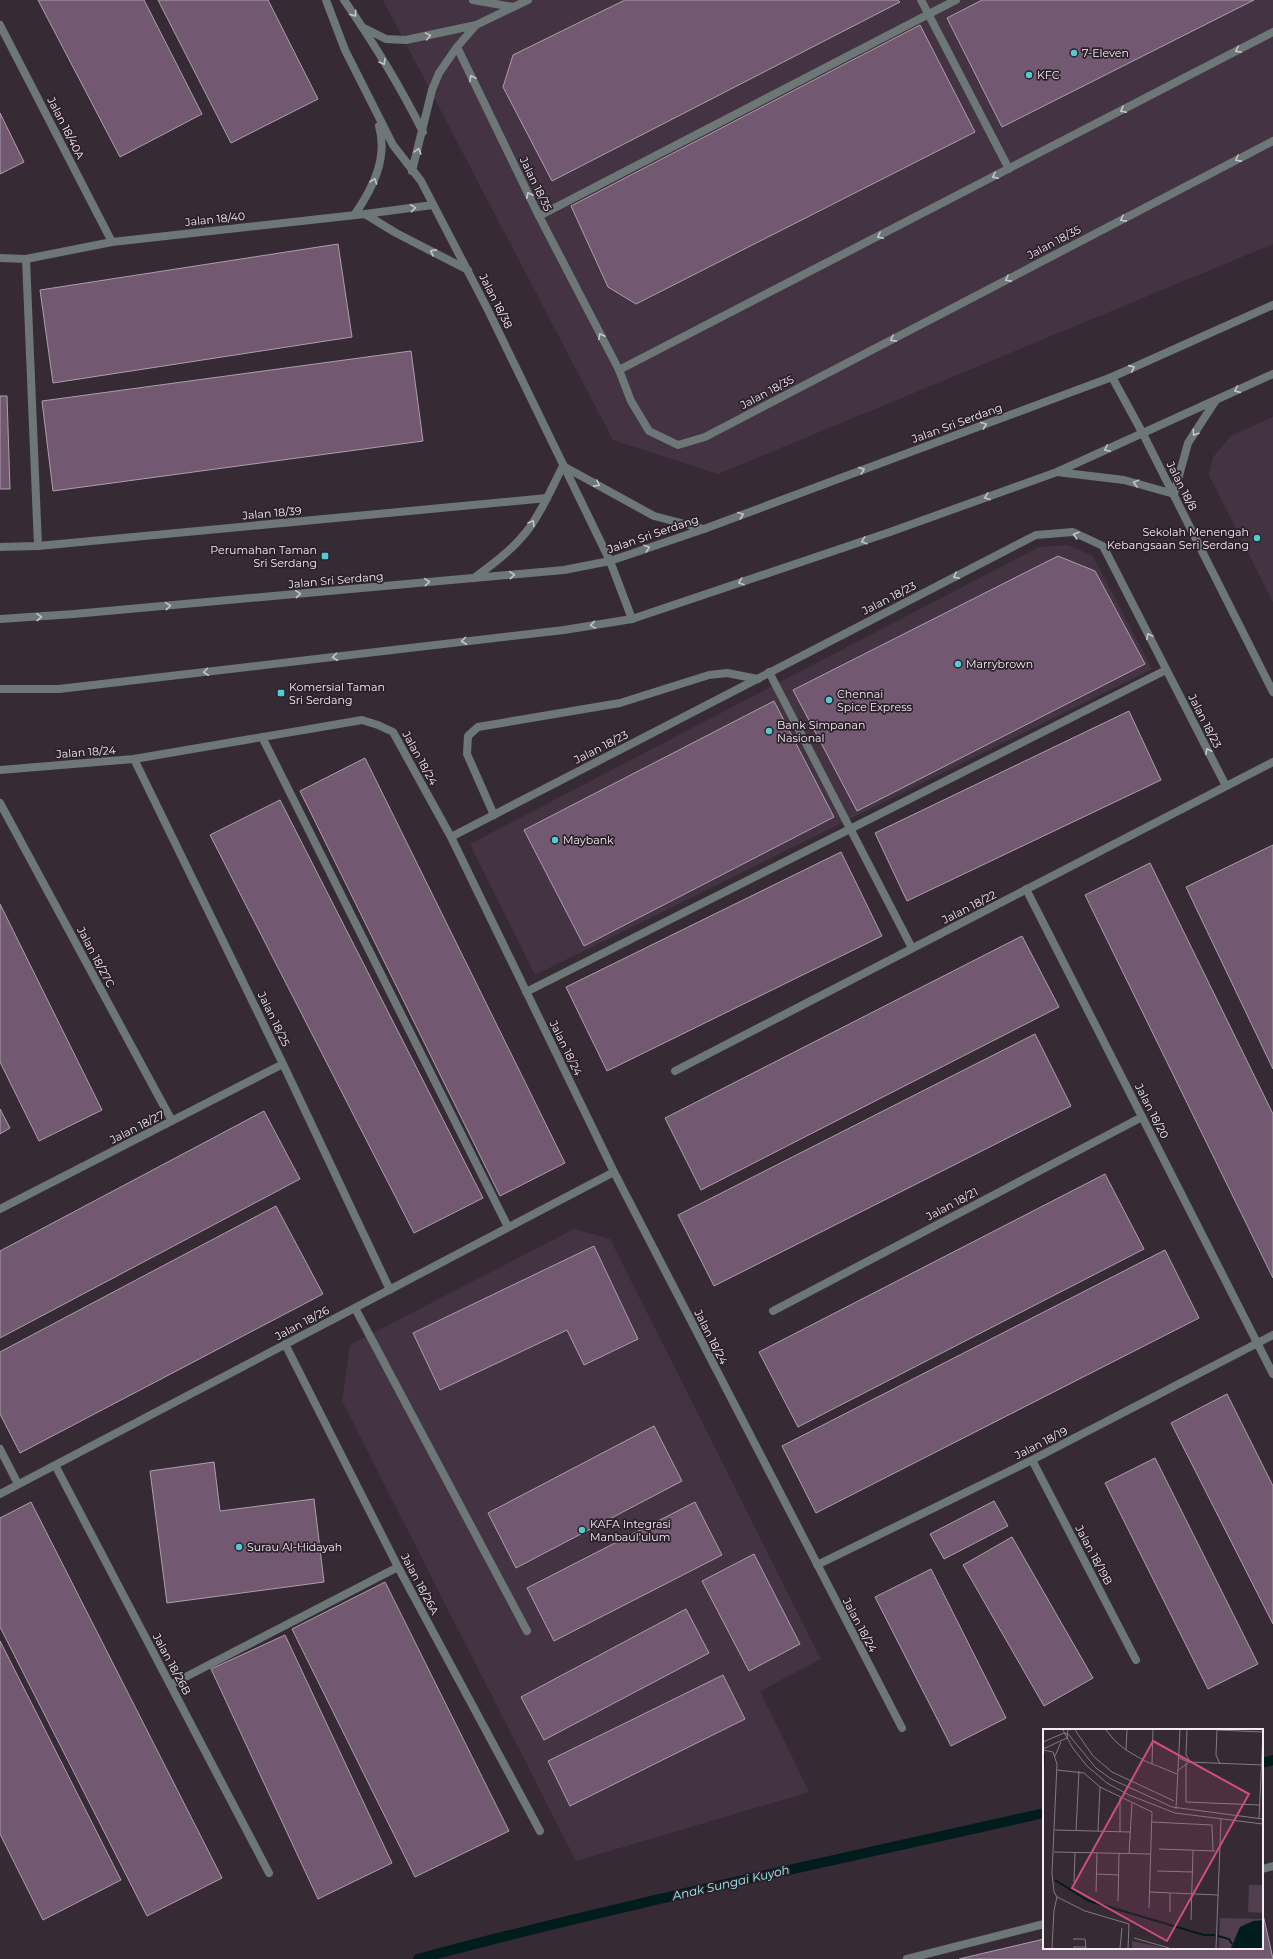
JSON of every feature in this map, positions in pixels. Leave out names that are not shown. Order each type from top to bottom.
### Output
[{"type":"street","name":"Jalan 18/38","points":[[326,0],[345,50],[393,145],[420,181],[488,310],[610,561],[632,619]]},
{"type":"street","points":[[344,0],[364,28],[409,103],[423,132]]},
{"type":"street","points":[[473,0],[513,7]]},
{"type":"street","points":[[364,28],[386,39],[406,40],[476,25],[528,0]]},
{"type":"street","points":[[921,0],[1009,169]]},
{"type":"street","points":[[539,216],[956,0]]},
{"type":"street","name":"Jalan 18/40A","points":[[0,25],[112,242]]},
{"type":"street","points":[[412,171],[423,132],[432,90],[439,73],[457,47],[476,25]]},
{"type":"street","points":[[619,370],[1273,32]]},
{"type":"street","name":"Jalan 18/35","points":[[457,47],[539,216],[619,370],[631,401],[650,430],[678,445],[705,437],[1273,141]]},
{"type":"street","points":[[355,214],[370,192],[382,158],[382,137],[375,110]]},
{"type":"street","name":"Jalan 18/40","points":[[0,258],[26,259],[112,242],[433,205]]},
{"type":"street","points":[[365,214],[468,270]]},
{"type":"street","points":[[26,259],[38,546]]},
{"type":"street","name":"Jalan Sri Serdang","points":[[0,619],[74,614],[564,570],[610,561],[704,529],[1112,377],[1273,305]]},
{"type":"street","points":[[0,689],[59,689],[564,630],[632,619],[890,532],[1057,472],[1142,432],[1273,374]]},
{"type":"street","name":"Jalan 18/8","points":[[1112,377],[1174,494],[1273,692]]},
{"type":"street","points":[[1057,472],[1124,480],[1174,494],[1188,443],[1216,400]]},
{"type":"street","points":[[473,578],[501,558],[528,531],[563,466],[654,516],[704,529]]},
{"type":"street","name":"Jalan 18/39","points":[[0,546],[38,546],[547,498]]},
{"type":"street","name":"Jalan 18/23","points":[[451,837],[1036,535],[1073,532],[1103,546],[1226,786]]},
{"type":"street","points":[[526,992],[1166,670]]},
{"type":"street","points":[[769,672],[912,948]]},
{"type":"street","points":[[494,815],[467,754],[468,736],[478,727],[620,702],[709,675],[727,673],[758,678]]},
{"type":"street","name":"Jalan 18/24","points":[[0,770],[134,759],[362,720],[378,724],[393,732],[451,837],[614,1172],[816,1565],[902,1728]]},
{"type":"street","points":[[262,737],[508,1227]]},
{"type":"street","name":"Jalan 18/25","points":[[134,759],[283,1064],[390,1290]]},
{"type":"street","name":"Jalan 18/22","points":[[675,1072],[1273,762]]},
{"type":"street","name":"Jalan 18/27C","points":[[0,803],[172,1121]]},
{"type":"street","name":"Jalan 18/20","points":[[1026,889],[1273,1374]]},
{"type":"street","name":"Jalan 18/27","points":[[0,1209],[283,1064]]},
{"type":"street","name":"Jalan 18/21","points":[[773,1311],[1142,1117]]},
{"type":"street","name":"Jalan 18/26","points":[[0,1494],[614,1172]]},
{"type":"street","points":[[355,1308],[527,1631]]},
{"type":"street","name":"Jalan 18/19","points":[[816,1565],[1032,1460],[1273,1335]]},
{"type":"street","name":"Jalan 18/26A","points":[[285,1344],[398,1567],[540,1831]]},
{"type":"street","points":[[0,1449],[18,1484]]},
{"type":"street","name":"Jalan 18/19B","points":[[1032,1460],[1136,1660]]},
{"type":"street","name":"Jalan 18/26B","points":[[56,1465],[269,1873]]},
{"type":"street","points":[[170,1685],[398,1567]]},
{"type":"street","points":[[1263,1869],[1273,1866]]},
{"type":"street","points":[[906,1959],[1043,1924]]},
{"type":"shaded area","points":[[383,0],[1273,0],[1273,244],[718,474],[613,440]]},
{"type":"shaded area","name":"Sekolah Menengah Kebangsaan Seri Serdang","points":[[1273,417],[1273,602],[1209,475],[1213,457],[1231,436]]},
{"type":"shaded area","points":[[1068,545],[1093,556],[1152,669],[535,975],[470,844],[1039,547]]},
{"type":"shaded area","name":"KAFA Integrasi Manbaul'ulum","points":[[574,1229],[610,1239],[821,1659],[760,1691],[809,1792],[576,1861],[342,1401],[350,1345]]},
{"type":"building","points":[[38,0],[144,0],[202,114],[120,157]]},
{"type":"building","points":[[158,0],[268,0],[318,99],[231,143]]},
{"type":"building","points":[[625,0],[898,0],[900,2],[552,181],[503,87],[513,55]]},
{"type":"building","points":[[982,0],[1254,0],[1002,127],[947,18]]},
{"type":"building","points":[[920,25],[975,132],[636,304],[608,287],[571,206]]},
{"type":"building","points":[[0,113],[24,162],[0,174]]},
{"type":"building","points":[[338,244],[352,337],[53,383],[40,290]]},
{"type":"building","points":[[411,351],[423,441],[53,491],[42,401]]},
{"type":"building","points":[[0,396],[7,396],[10,489],[0,489]]},
{"type":"building","points":[[1058,556],[1095,571],[1145,664],[857,811],[793,690]]},
{"type":"building","points":[[774,701],[834,817],[584,946],[524,830]]},
{"type":"building","points":[[1129,711],[1161,780],[907,901],[875,833]]},
{"type":"building","points":[[365,758],[565,1163],[500,1196],[300,791]]},
{"type":"building","points":[[280,800],[483,1198],[414,1233],[210,835]]},
{"type":"building","points":[[1273,845],[1273,1069],[1186,887]]},
{"type":"building","points":[[841,852],[882,936],[607,1071],[566,987]]},
{"type":"building","points":[[1150,863],[1273,1114],[1273,1278],[1085,895]]},
{"type":"building","points":[[0,904],[102,1110],[39,1141],[0,1062]]},
{"type":"building","points":[[1022,936],[1059,1007],[701,1190],[665,1118]]},
{"type":"building","points":[[1035,1034],[1071,1106],[714,1286],[678,1215]]},
{"type":"building","points":[[0,1109],[10,1128],[0,1134]]},
{"type":"building","points":[[264,1111],[300,1179],[0,1338],[0,1251]]},
{"type":"building","points":[[1105,1174],[1144,1249],[798,1427],[759,1352]]},
{"type":"building","points":[[276,1206],[323,1294],[20,1453],[0,1414],[0,1352]]},
{"type":"building","points":[[594,1246],[638,1339],[584,1365],[567,1330],[440,1390],[413,1333]]},
{"type":"building","points":[[1165,1250],[1199,1318],[816,1513],[782,1446]]},
{"type":"building","points":[[1227,1394],[1273,1486],[1273,1624],[1171,1423]]},
{"type":"building","points":[[654,1426],[682,1481],[516,1568],[488,1513]]},
{"type":"building","points":[[1155,1458],[1258,1664],[1208,1689],[1105,1483]]},
{"type":"building","name":"Surau Al-Hidayah","points":[[214,1462],[220,1511],[314,1499],[324,1582],[167,1603],[150,1471]]},
{"type":"building","points":[[994,1501],[1008,1526],[944,1559],[930,1534]]},
{"type":"building","points":[[31,1502],[222,1878],[147,1916],[0,1627],[0,1518]]},
{"type":"building","points":[[695,1502],[722,1555],[554,1641],[527,1588]]},
{"type":"building","points":[[1012,1537],[1093,1678],[1044,1706],[963,1565]]},
{"type":"building","points":[[754,1554],[800,1644],[749,1671],[702,1581]]},
{"type":"building","points":[[931,1569],[1006,1718],[951,1746],[875,1597]]},
{"type":"building","points":[[385,1582],[509,1831],[415,1877],[292,1629]]},
{"type":"building","points":[[686,1609],[709,1653],[544,1740],[521,1697]]},
{"type":"building","points":[[285,1635],[392,1863],[318,1899],[211,1669]]},
{"type":"building","points":[[0,1641],[121,1880],[43,1920],[0,1834]]},
{"type":"building","points":[[723,1675],[745,1719],[570,1806],[548,1761]]},
{"type":"building","points":[[1263,1914],[1273,1959],[959,1959],[1043,1939],[1043,1949],[1263,1949]]},
{"type":"waterway","name":"Anak Sungai Kuyoh","points":[[1263,1763],[1273,1760]]},
{"type":"waterway","name":"Anak Sungai Kuyoh","points":[[418,1959],[574,1919],[1043,1813]]},
{"type":"place","name":"7-Eleven","points":[[1074,53]]},
{"type":"place","name":"KFC","points":[[1029,75]]},
{"type":"place","name":"Sekolah Menengah Kebangsaan Seri Serdang","points":[[1257,538]]},
{"type":"place","name":"Perumahan Taman Sri Serdang","points":[[325,556]]},
{"type":"place","name":"Marrybrown","points":[[958,664]]},
{"type":"place","name":"Komersial Taman Sri Serdang","points":[[281,693]]},
{"type":"place","name":"Chennai Spice Express","points":[[829,700]]},
{"type":"place","name":"Bank Simpanan Nasional","points":[[769,731]]},
{"type":"place","name":"Maybank","points":[[555,840]]},
{"type":"place","name":"KAFA Integrasi Manbaul'ulum","points":[[582,1530]]},
{"type":"place","name":"Surau Al-Hidayah","points":[[239,1547]]}]
